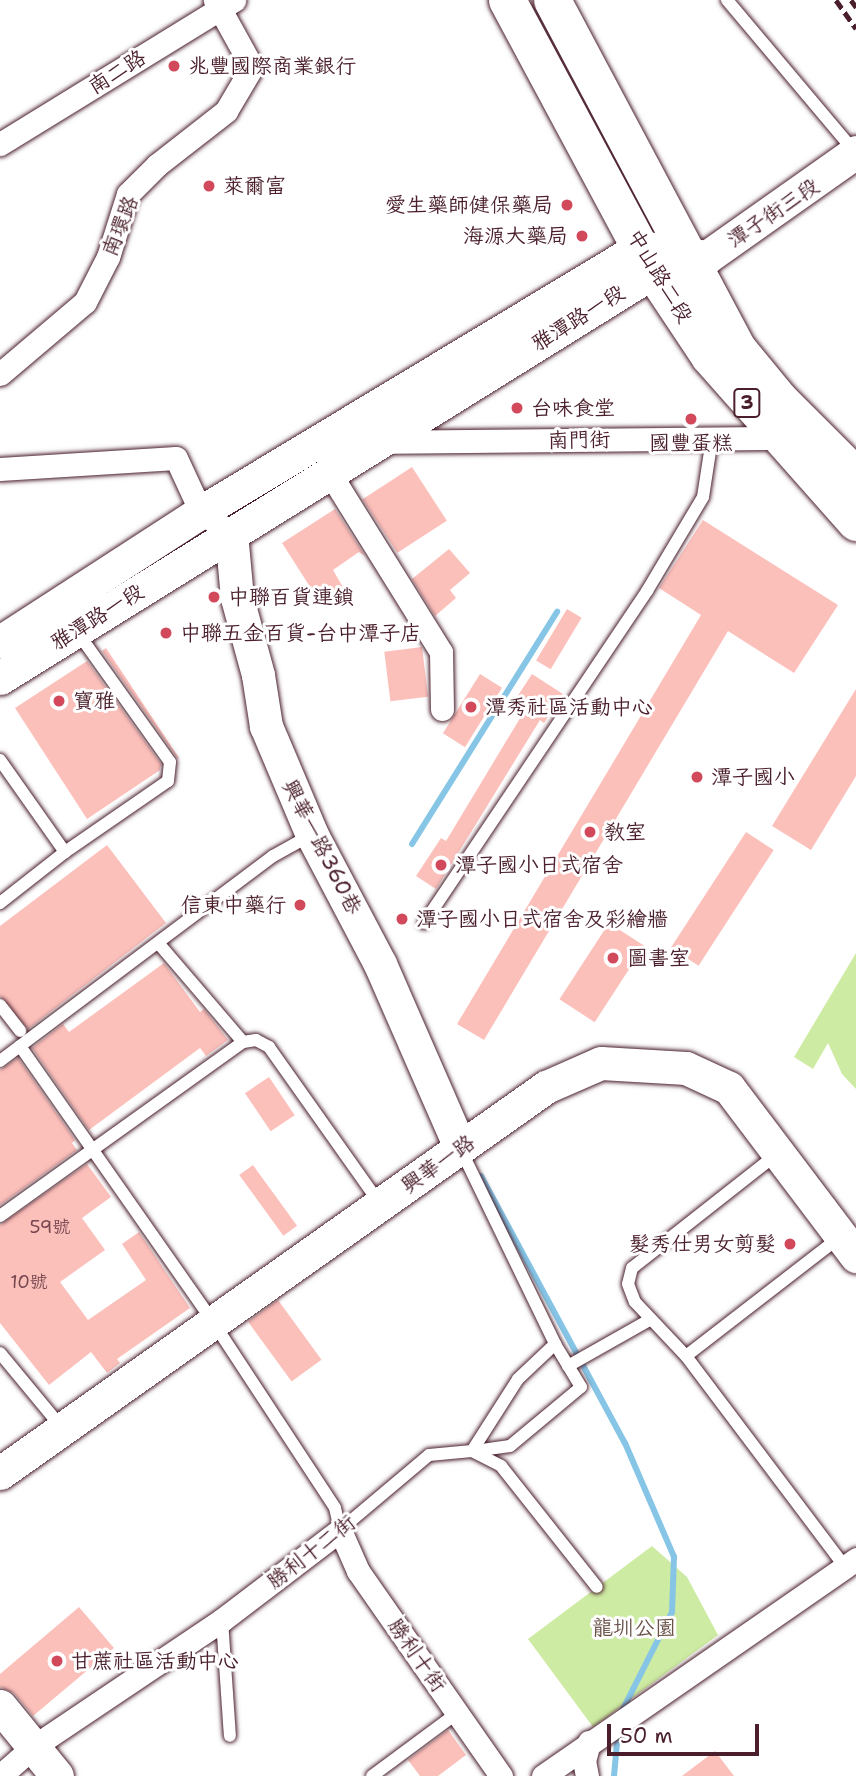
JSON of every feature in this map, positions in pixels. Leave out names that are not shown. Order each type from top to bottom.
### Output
[{"type":"main road","name":"中山路二段","points":[[507,0],[647,259],[709,356],[856,522]]},
{"type":"main road","name":"中山路二段","points":[[552,0],[691,256],[737,348],[779,399],[856,476]]},
{"type":"street","name":"南二路","points":[[0,144],[223,3]]},
{"type":"street","name":"南環路","points":[[0,374],[85,302],[108,257],[128,194],[157,164],[226,111],[252,67],[223,3]]},
{"type":"street","name":"潭子街三段","points":[[691,256],[707,257],[841,175],[856,152]]},
{"type":"street","name":"雅潭路一段","points":[[0,642],[201,512],[647,259],[691,256]]},
{"type":"street","name":"雅潭路一段","points":[[0,678],[377,442],[647,259]]},
{"type":"street","name":"南門街","points":[[377,442],[780,438]]},
{"type":"street","points":[[0,469],[176,458],[201,512],[231,533]]},
{"type":"street","points":[[329,472],[441,652],[442,709]]},
{"type":"street","name":"興華一路360巷","points":[[231,533],[237,598],[258,674],[266,726],[312,835],[380,964],[460,1147]]},
{"type":"street","name":"興華一路","points":[[0,1473],[546,1087],[575,1072],[619,1062],[686,1068],[729,1088],[780,1152],[846,1249]]},
{"type":"street","name":"勝利十二街","points":[[0,1776],[33,1747],[222,1620],[340,1530]]},
{"type":"street","name":"勝利十街","points":[[340,1530],[358,1571],[501,1776]]},
{"type":"street","points":[[543,1776],[611,1725],[851,1563]]},
{"type":"street","points":[[0,1706],[57,1776]]},
{"type":"street","points":[[587,1776],[584,1760],[589,1742]]},
{"type":"lane","points":[[727,0],[856,152]]},
{"type":"lane","points":[[424,923],[675,544],[703,497],[712,439]]},
{"type":"lane","points":[[0,903],[65,852],[168,781],[170,762],[76,630]]},
{"type":"lane","points":[[0,760],[65,852]]},
{"type":"lane","points":[[0,1061],[159,944],[272,856],[312,835]]},
{"type":"lane","points":[[159,944],[243,1042]]},
{"type":"lane","points":[[0,1006],[20,1031]]},
{"type":"lane","points":[[0,1216],[243,1042],[256,1040],[269,1047],[380,1204]]},
{"type":"lane","points":[[20,1046],[94,1147],[213,1322],[335,1508],[340,1530]]},
{"type":"lane","points":[[460,1147],[555,1345],[572,1364],[651,1319]]},
{"type":"lane","points":[[780,1152],[632,1268],[628,1284],[635,1302],[686,1356],[851,1563]]},
{"type":"lane","points":[[686,1356],[846,1249]]},
{"type":"lane","points":[[555,1345],[518,1379],[472,1451],[501,1466],[597,1587]]},
{"type":"lane","points":[[0,1353],[63,1429]]},
{"type":"lane","name":"勝利十二街","points":[[340,1530],[429,1455],[510,1446],[580,1387],[572,1364]]},
{"type":"lane","points":[[222,1620],[230,1736]]},
{"type":"lane","points":[[372,1776],[457,1713]]},
{"type":"green space","points":[[856,953],[856,1089],[842,1074],[828,1043],[813,1069],[794,1057]]},
{"type":"green space","name":"龍圳公園","points":[[652,1546],[687,1577],[718,1635],[593,1727],[528,1639]]},
{"type":"building","points":[[412,467],[447,521],[397,553],[363,499]]},
{"type":"building","points":[[335,509],[365,556],[359,552],[333,570],[344,589],[321,604],[282,543]]},
{"type":"building","points":[[703,520],[838,605],[794,673],[728,631],[484,1040],[457,1024],[701,615],[659,588]]},
{"type":"building","points":[[449,549],[470,573],[450,590],[456,598],[435,616],[412,579]]},
{"type":"building","points":[[567,609],[582,618],[551,669],[536,660]]},
{"type":"building","points":[[422,647],[428,697],[390,701],[384,652]]},
{"type":"building","points":[[106,648],[179,758],[178,759],[102,651]]},
{"type":"building","points":[[87,661],[161,764],[160,770],[87,819],[15,708]]},
{"type":"building","name":"潭秀社區活動中心","points":[[480,674],[502,688],[465,747],[443,733]]},
{"type":"building","points":[[532,674],[563,694],[544,723],[540,720],[436,889],[416,876],[441,838],[446,841],[525,710],[513,703]]},
{"type":"building","points":[[856,689],[856,776],[811,850],[772,826]]},
{"type":"building","points":[[746,832],[774,850],[699,966],[671,948]]},
{"type":"building","points":[[107,845],[166,923],[28,1029],[0,996],[0,926]]},
{"type":"building","points":[[609,923],[644,946],[595,1022],[559,999]]},
{"type":"building","points":[[164,963],[200,1012],[204,1009],[228,1040],[206,1056],[200,1048],[89,1130],[32,1048],[63,1024],[69,1032]]},
{"type":"building","points":[[18,1058],[75,1140],[72,1143],[77,1150],[0,1205],[0,1070]]},
{"type":"building","points":[[269,1077],[295,1115],[271,1131],[245,1093]]},
{"type":"building","points":[[87,1164],[111,1197],[82,1218],[105,1250],[60,1282],[88,1320],[146,1280],[122,1244],[139,1232],[190,1308],[117,1359],[120,1363],[107,1373],[91,1352],[49,1385],[0,1323],[0,1225]]},
{"type":"building","points":[[253,1165],[297,1226],[283,1236],[239,1175]]},
{"type":"building","points":[[278,1300],[321,1360],[292,1382],[248,1322]]},
{"type":"building","name":"甘蔗社區活動中心","points":[[79,1607],[114,1648],[33,1716],[14,1693],[0,1687],[0,1674]]},
{"type":"building","points":[[448,1730],[466,1755],[438,1776],[420,1776],[408,1760]]},
{"type":"building","points":[[715,1751],[734,1776],[682,1776]]},
{"type":"waterway","points":[[412,844],[557,612]]},
{"type":"waterway","points":[[481,1176],[625,1443],[674,1557],[672,1612],[622,1711]]},
{"type":"waterway","points":[[614,1776],[618,1732]]},
{"type":"railway","points":[[836,0],[856,29]]},
{"type":"railway","points":[[851,0],[856,7]]},
{"type":"place","name":"兆豐國際商業銀行","points":[[174,66]]},
{"type":"place","name":"萊爾富","points":[[209,186]]},
{"type":"place","name":"愛生藥師健保藥局","points":[[567,205]]},
{"type":"place","name":"海源大藥局","points":[[582,236]]},
{"type":"place","name":"台味食堂","points":[[517,408]]},
{"type":"place","name":"國豐蛋糕","points":[[691,419]]},
{"type":"place","name":"中聯百貨連鎖","points":[[214,597]]},
{"type":"place","name":"中聯五金百貨-台中潭子店","points":[[166,633]]},
{"type":"place","name":"寶雅","points":[[59,701]]},
{"type":"place","name":"潭秀社區活動中心","points":[[471,707]]},
{"type":"place","name":"潭子國小","points":[[697,777]]},
{"type":"place","name":"教室","points":[[590,832]]},
{"type":"place","name":"潭子國小日式宿舍","points":[[441,865]]},
{"type":"place","name":"信東中藥行","points":[[300,905]]},
{"type":"place","name":"潭子國小日式宿舍及彩繪牆","points":[[402,919]]},
{"type":"place","name":"圖書室","points":[[613,958]]},
{"type":"place","name":"髮秀仕男女剪髮","points":[[790,1244]]},
{"type":"place","name":"甘蔗社區活動中心","points":[[57,1661]]}]
